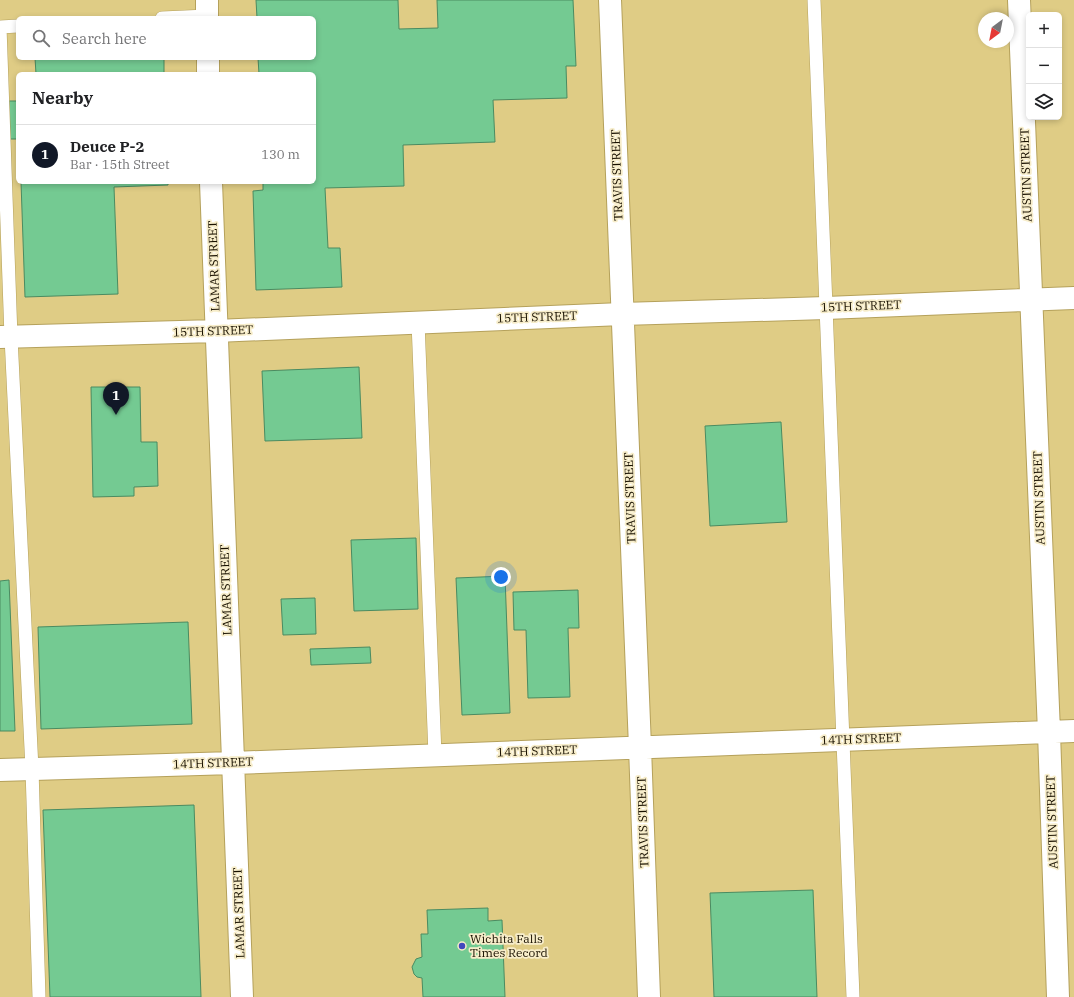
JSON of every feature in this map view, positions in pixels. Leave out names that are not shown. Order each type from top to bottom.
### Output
[{"type":"street","name":"TRAVIS STREET","points":[[610,0],[649,997]]},
{"type":"street","name":"AUSTIN STREET","points":[[1019,0],[1049,732],[1058,997]]},
{"type":"street","points":[[208,60],[208,72]]},
{"type":"street","name":"LAMAR STREET","points":[[211,184],[242,997]]},
{"type":"street","name":"15TH STREET","points":[[5,337],[216,331],[622,314],[826,308],[1074,298]]},
{"type":"street","name":"14TH STREET","points":[[0,770],[233,763],[1074,731]]},
{"type":"lane","points":[[814,0],[853,997]]},
{"type":"lane","points":[[175,16],[207,11]]},
{"type":"lane","points":[[16,26],[0,27],[5,337],[32,769],[39,997]]},
{"type":"lane","points":[[418,322],[435,755]]},
{"type":"building","points":[[256,0],[398,0],[399,29],[438,28],[437,0],[573,0],[576,66],[566,66],[567,98],[493,100],[495,142],[403,145],[404,186],[325,188],[328,248],[340,248],[342,287],[256,290],[253,191],[263,190],[263,184],[316,184],[316,72],[259,72],[258,60],[316,60],[316,16],[257,16]]},
{"type":"building","points":[[35,60],[164,60],[164,72],[36,72]]},
{"type":"building","points":[[9,101],[16,101],[16,139],[10,139]]},
{"type":"building","points":[[21,184],[168,184],[114,187],[118,294],[25,297]]},
{"type":"building","points":[[359,367],[362,438],[265,441],[262,371]]},
{"type":"building","points":[[91,387],[140,387],[141,442],[157,442],[158,486],[134,487],[134,496],[93,497]]},
{"type":"building","points":[[781,422],[787,522],[710,526],[705,426]]},
{"type":"building","points":[[416,538],[418,609],[354,611],[351,540]]},
{"type":"building","points":[[505,576],[510,713],[462,715],[456,578]]},
{"type":"building","points":[[9,580],[15,731],[0,731],[0,581]]},
{"type":"building","points":[[578,590],[579,628],[568,628],[570,697],[528,698],[526,630],[514,630],[513,592]]},
{"type":"building","points":[[315,598],[316,634],[283,635],[281,599]]},
{"type":"building","points":[[188,622],[192,724],[41,729],[38,627]]},
{"type":"building","points":[[370,647],[371,663],[311,665],[310,649]]},
{"type":"building","points":[[194,805],[201,997],[50,997],[43,810]]},
{"type":"building","points":[[813,890],[817,997],[714,997],[710,893]]},
{"type":"building","name":"Wichita Falls Times Record","points":[[488,908],[488,921],[502,920],[505,997],[423,997],[422,978],[417,977],[414,974],[412,967],[416,959],[422,957],[421,934],[428,934],[427,910]]},
{"type":"place","name":"Deuce P-2","points":[[116,415]]},
{"type":"place","name":"Wichita Falls Times Record","points":[[462,946]]}]
